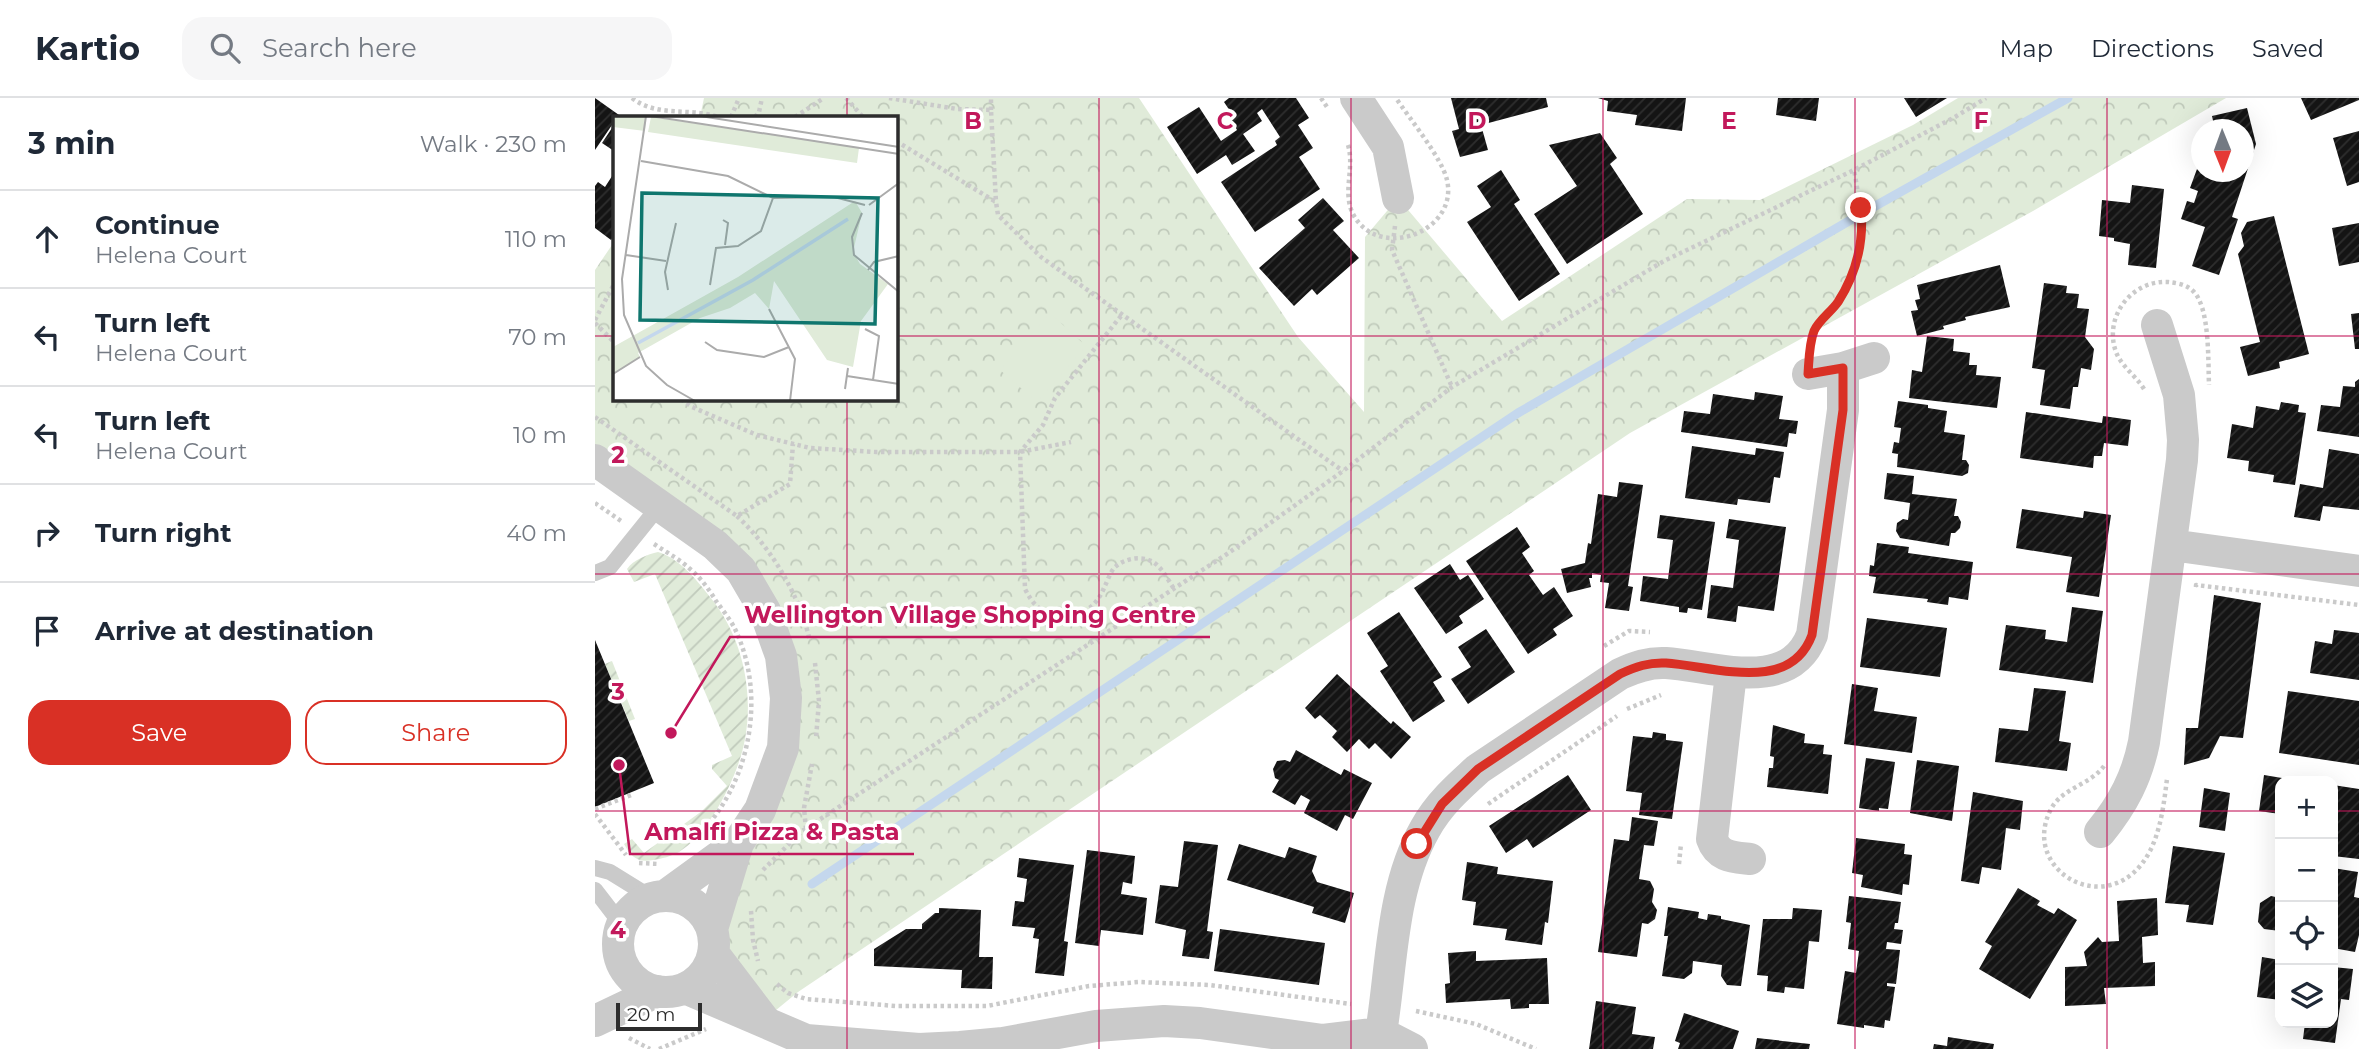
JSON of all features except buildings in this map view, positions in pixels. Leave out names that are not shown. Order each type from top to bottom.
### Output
[{"type":"street","points":[[1356,98],[1388,147],[1398,198]]},
{"type":"street","points":[[2100,832],[2128,793],[2139,768],[2182,460],[2179,395],[2157,325]]},
{"type":"street","points":[[1808,374],[1843,368],[1874,358]]},
{"type":"street","points":[[1381,1033],[1404,882],[1425,829],[1453,792],[1478,769],[1620,674],[1635,667],[1665,663],[1731,673],[1767,671],[1782,668],[1795,660],[1808,645],[1812,635],[1843,410],[1843,368]]},
{"type":"street","points":[[595,460],[715,545],[741,570],[765,611],[781,656],[786,698],[783,748],[760,810],[738,843],[703,974],[672,990],[599,1018]]},
{"type":"street","points":[[2171,545],[2359,571]]},
{"type":"street","points":[[1731,673],[1712,839],[1721,853],[1750,859]]},
{"type":"street","points":[[599,1018],[629,913],[640,904],[659,897],[738,843]]},
{"type":"street","points":[[659,897],[681,898],[705,915],[712,941],[764,1020]]},
{"type":"street","points":[[620,937],[623,964],[631,977],[644,986],[672,990],[764,1020],[806,1040],[919,1049],[1003,1043],[1096,1026],[1164,1021],[1200,1023],[1323,1040],[1381,1033],[1412,1049]]},
{"type":"lane","points":[[595,573],[610,567],[660,505]]},
{"type":"lane","points":[[595,868],[610,872],[659,897]]},
{"type":"lane","points":[[595,890],[620,937]]},
{"type":"path","points":[[632,98],[645,106],[662,111],[715,116]]},
{"type":"path","points":[[731,116],[739,98]]},
{"type":"path","points":[[756,116],[762,98]]},
{"type":"path","points":[[797,116],[824,98]]},
{"type":"path","points":[[846,98],[862,116]]},
{"type":"path","points":[[889,98],[957,109],[991,110]]},
{"type":"path","points":[[991,98],[998,215],[1041,257],[1343,471]]},
{"type":"path","points":[[759,877],[762,870],[802,831],[1227,554],[1343,471],[1452,387],[1664,261],[1854,170],[1986,98]]},
{"type":"path","points":[[898,142],[996,202]]},
{"type":"path","points":[[1808,374],[1811,341],[1815,330],[1845,290],[1862,239],[1862,218],[1854,170]]},
{"type":"path","points":[[1398,198],[1392,250],[1452,387]]},
{"type":"path","points":[[613,286],[595,322],[613,341]]},
{"type":"path","points":[[1121,316],[1055,398],[1043,425],[1020,452],[1025,589],[1031,602],[1052,615],[1070,617],[1094,605],[1113,569],[1128,559],[1142,558],[1157,564],[1174,589]]},
{"type":"path","points":[[684,401],[757,435],[810,448],[876,452],[1020,452],[1071,442]]},
{"type":"path","points":[[595,417],[737,516],[790,484],[793,444]]},
{"type":"path","points":[[595,503],[690,568],[708,588],[734,627],[743,650],[751,710],[749,735],[732,789],[715,817],[699,834]]},
{"type":"path","points":[[2196,584],[2359,605]]},
{"type":"path","points":[[1480,810],[1630,707],[1670,694]]},
{"type":"path","points":[[631,795],[595,812],[631,860],[642,864],[663,863]]},
{"type":"path","points":[[1679,864],[1681,841]]},
{"type":"path","points":[[750,900],[753,940],[759,963]]},
{"type":"path","points":[[774,981],[788,993],[806,999],[908,1006],[987,1006],[1089,986],[1139,982],[1210,985],[1352,1005]]},
{"type":"path","points":[[1417,1000],[1415,1012],[1476,1024],[1536,1049]]},
{"type":"path","points":[[659,1049],[706,1029]]},
{"type":"green space","points":[[704,98],[1139,98],[1298,337],[1364,412],[1365,237],[1398,198],[1502,321],[1687,199],[1760,200],[1913,125],[1958,98],[2226,98],[2033,211],[1630,433],[798,992],[764,1020],[713,953],[783,748],[756,594],[595,460],[595,270],[613,243],[613,401],[898,401],[898,116],[700,116]]},
{"type":"green space","points":[[1050,313],[1086,346],[1037,402],[1000,370]]},
{"type":"green space","points":[[658,552],[680,564],[705,590],[721,612],[738,646],[748,702],[745,739],[737,769],[712,817],[690,843],[676,853],[643,861],[632,856],[624,844],[632,839],[644,853],[702,811],[727,786],[712,769],[712,765],[732,756],[655,574],[634,582],[627,569],[641,558]]},
{"type":"green space","points":[[612,661],[635,719],[629,721],[605,664]]},
{"type":"waterway","points":[[812,884],[1518,413],[1861,214],[2068,98]]},
{"type":"place","name":"Wellington Village Shopping Centre","points":[[671,733]]},
{"type":"place","name":"Amalfi Pizza & Pasta","points":[[619,765]]},
{"type":"route","points":[[1417,844],[1442,804],[1478,769],[1620,674],[1650,663],[1731,673],[1767,671],[1782,668],[1795,660],[1808,645],[1812,635],[1843,410],[1843,368],[1808,374],[1811,341],[1815,330],[1845,290],[1862,239],[1861,208]]}]
